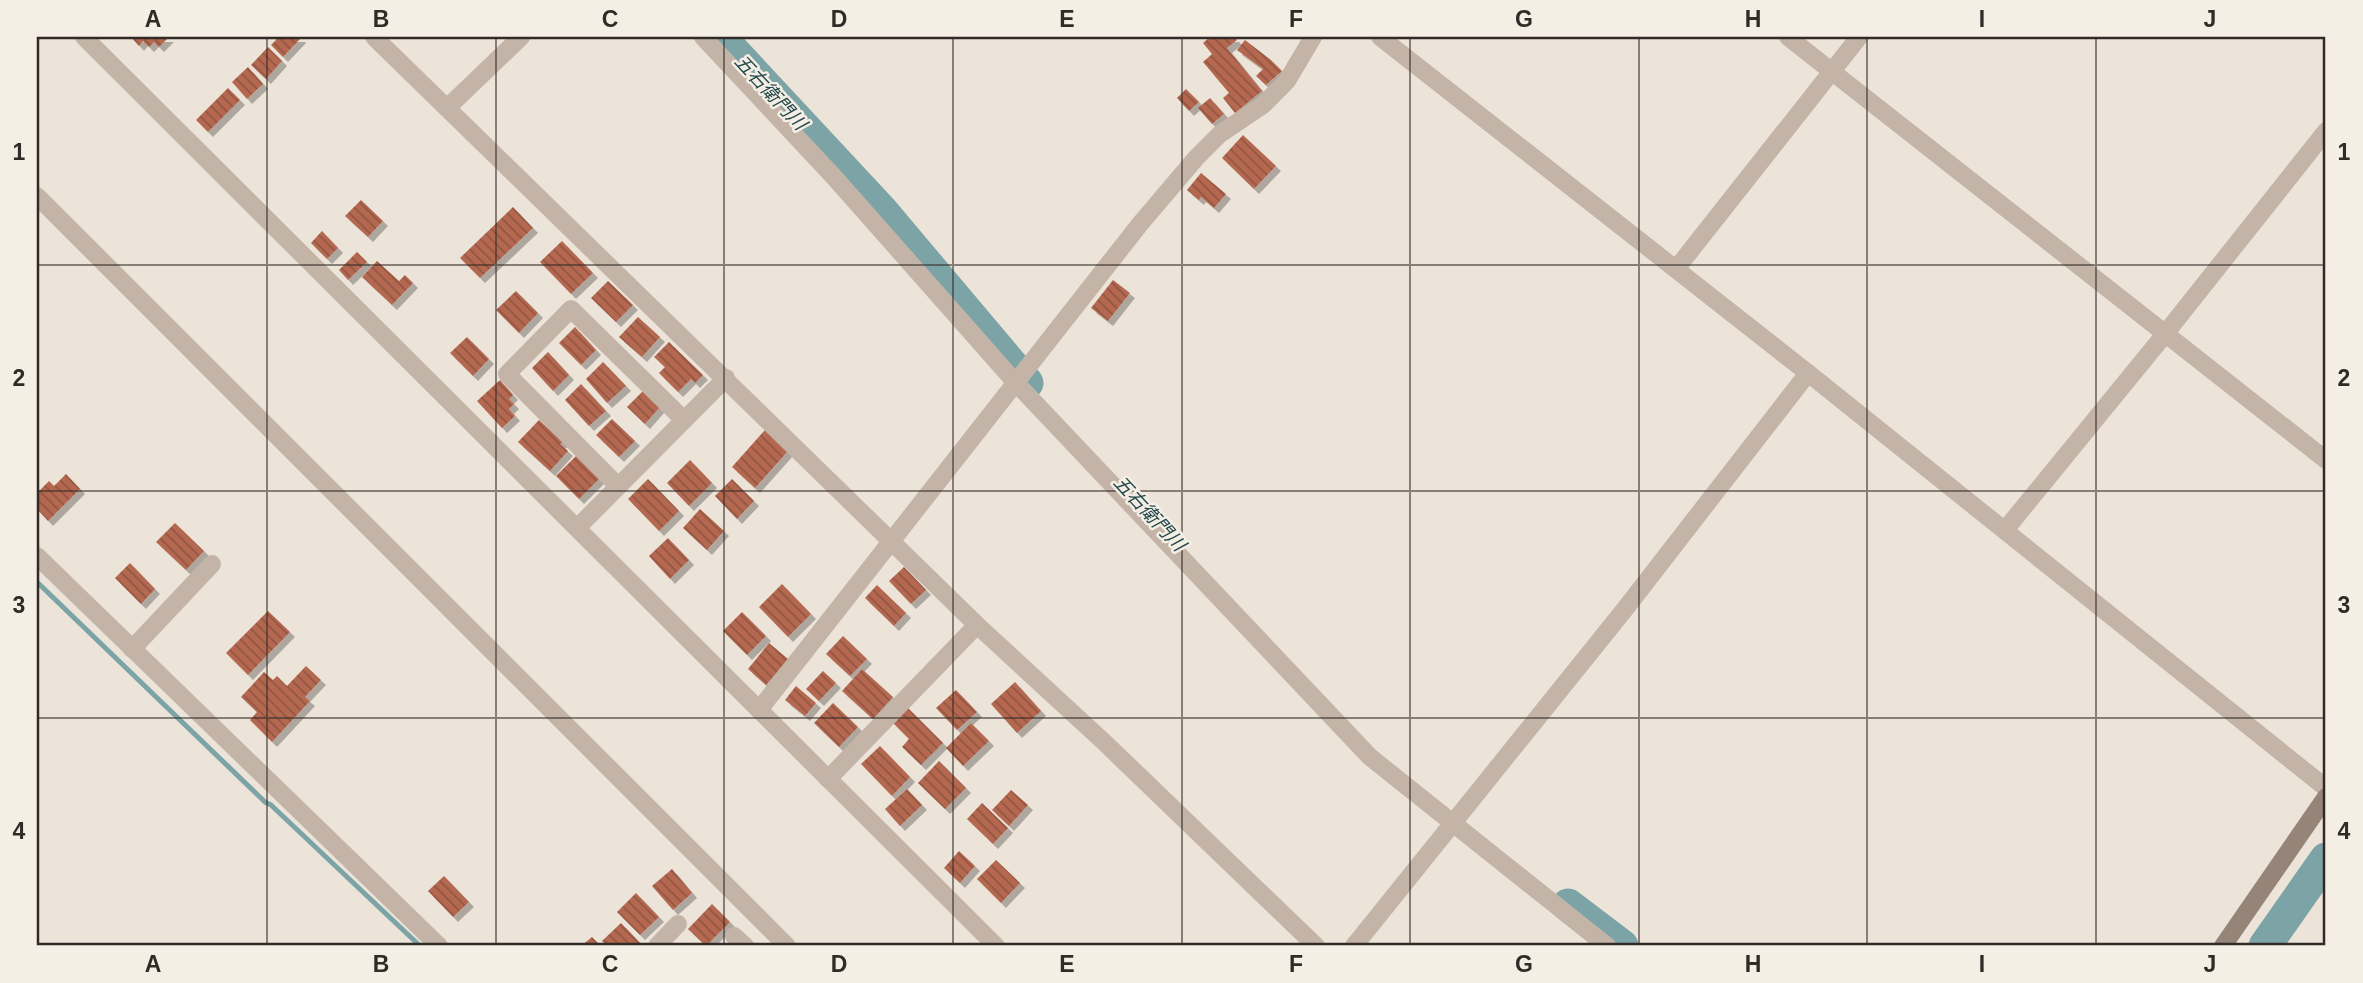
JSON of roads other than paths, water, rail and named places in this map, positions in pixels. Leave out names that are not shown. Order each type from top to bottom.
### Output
[{"type":"main road","points":[[2223,946],[2326,797]]},
{"type":"street","points":[[84,37],[996,946]]},
{"type":"street","points":[[374,37],[977,625],[1104,742],[1316,946]]},
{"type":"street","points":[[447,108],[522,37]]},
{"type":"street","points":[[703,37],[834,177],[1016,383],[1370,757],[1607,946]]},
{"type":"street","points":[[759,710],[891,539],[1196,158],[1220,134],[1263,105],[1287,81],[1313,37]]},
{"type":"street","points":[[1380,37],[1808,373],[2326,789]]},
{"type":"street","points":[[1788,37],[2326,460]]},
{"type":"street","points":[[1676,269],[1859,37]]},
{"type":"street","points":[[2005,530],[2326,131]]},
{"type":"street","points":[[37,196],[787,946]]},
{"type":"street","points":[[618,486],[507,374],[571,309],[684,420]]},
{"type":"street","points":[[1353,946],[1625,609],[1808,373]]},
{"type":"street","points":[[578,527],[726,378]]},
{"type":"street","points":[[37,556],[439,946]]},
{"type":"street","points":[[132,649],[212,564]]},
{"type":"street","points":[[828,779],[977,625]]},
{"type":"street","points":[[657,946],[678,924]]},
{"type":"waterway","name":"五右衛門川","points":[[720,37],[881,210],[1027,383]]},
{"type":"waterway","points":[[37,582],[265,802],[420,946]]},
{"type":"waterway","name":"五右衛門川","points":[[2265,946],[2326,859]]},
{"type":"waterway","name":"五右衛門川","points":[[1568,905],[1622,946]]}]
